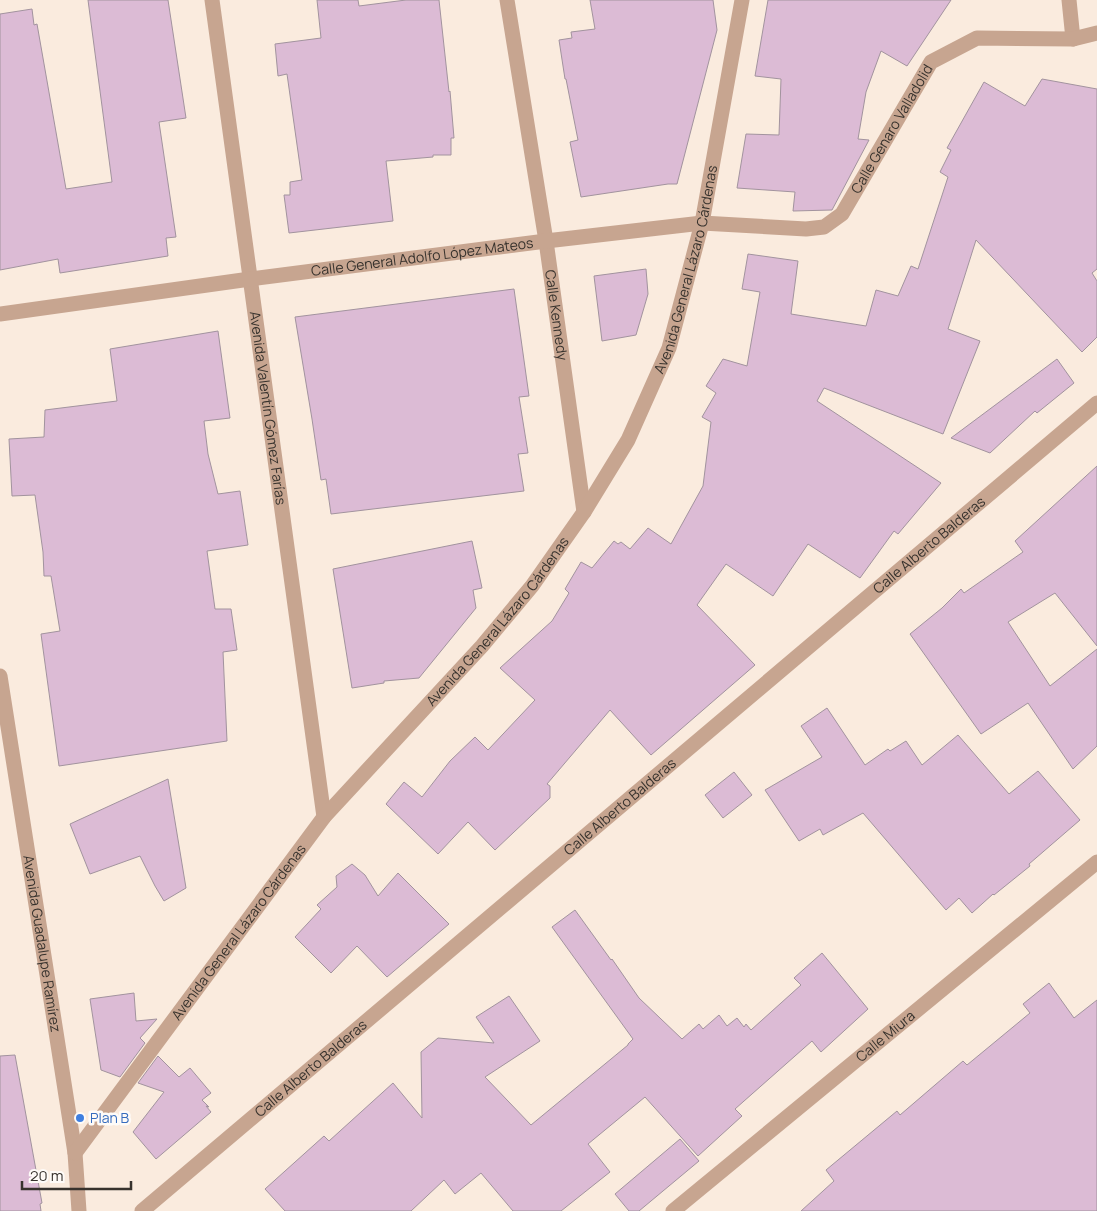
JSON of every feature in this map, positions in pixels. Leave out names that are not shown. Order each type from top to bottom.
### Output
[{"type":"street","name":"Avenida Valentín Gómez Farías","points":[[212,0],[324,817]]},
{"type":"street","name":"Calle Kennedy","points":[[507,0],[546,241],[584,512]]},
{"type":"street","name":"Avenida General Lázaro Cárdenas","points":[[75,1153],[324,817],[482,646],[532,586],[584,512],[628,440],[669,348],[702,223],[742,0]]},
{"type":"street","points":[[1069,0],[1073,39]]},
{"type":"street","name":"Calle Genaro Valladolid","points":[[842,214],[931,62],[977,38],[1073,39],[1097,33]]},
{"type":"street","name":"Calle General Adolfo López Mateos","points":[[0,314],[250,279],[702,223],[806,229],[824,227],[842,214]]},
{"type":"street","name":"Calle Alberto Balderas","points":[[142,1211],[1097,403]]},
{"type":"street","name":"Avenida Guadalupe Ramírez","points":[[0,676],[75,1153],[79,1211]]},
{"type":"street","name":"Calle Miura","points":[[674,1211],[1097,862]]},
{"type":"building","points":[[88,0],[168,0],[186,118],[159,122],[176,237],[166,238],[168,256],[60,273],[58,259],[0,270],[0,14],[32,9],[34,25],[37,24],[66,189],[112,182]]},
{"type":"building","points":[[317,0],[358,0],[359,6],[406,0],[439,0],[454,138],[451,138],[451,155],[433,155],[433,157],[386,161],[393,221],[289,233],[284,195],[290,195],[290,182],[302,180],[287,74],[278,76],[275,44],[321,38]]},
{"type":"building","points":[[590,0],[713,0],[717,30],[677,184],[581,197],[570,142],[578,140],[559,40],[572,38],[571,32],[595,29]]},
{"type":"building","points":[[768,0],[951,0],[907,66],[881,51],[866,92],[858,139],[869,140],[832,210],[793,211],[795,192],[737,188],[746,134],[779,135],[781,79],[755,76]]},
{"type":"building","points":[[1042,79],[1097,89],[1097,269],[1092,273],[1097,281],[1097,337],[1082,352],[976,240],[948,329],[980,341],[943,434],[824,388],[817,401],[941,483],[898,534],[894,531],[860,578],[808,544],[773,596],[726,564],[697,605],[755,665],[651,755],[610,710],[547,784],[550,786],[550,798],[495,850],[468,822],[438,854],[386,804],[404,782],[422,797],[450,761],[475,737],[488,750],[535,700],[500,668],[552,621],[569,593],[565,589],[581,562],[592,568],[614,541],[618,544],[621,542],[630,549],[648,528],[671,544],[703,486],[711,422],[702,417],[716,393],[706,386],[723,359],[747,366],[760,292],[742,289],[748,254],[798,261],[791,314],[866,326],[876,290],[898,296],[911,266],[918,269],[948,177],[940,172],[951,150],[947,148],[984,82],[1025,106]]},
{"type":"building","points":[[646,269],[648,294],[636,335],[602,341],[594,276]]},
{"type":"building","points":[[514,289],[529,396],[519,397],[528,453],[518,454],[524,491],[331,514],[326,479],[321,480],[295,317]]},
{"type":"building","points":[[218,331],[230,418],[204,421],[208,454],[218,494],[240,491],[248,545],[207,551],[215,609],[231,609],[237,650],[223,652],[227,741],[59,766],[41,634],[60,631],[51,576],[44,576],[43,552],[35,495],[12,496],[9,439],[44,437],[45,410],[117,401],[110,349]]},
{"type":"building","points":[[1057,359],[1074,383],[1037,413],[1035,411],[990,453],[951,438]]},
{"type":"building","points":[[1097,466],[1097,646],[1055,593],[1008,622],[1050,686],[1097,649],[1097,746],[1073,769],[1028,703],[981,734],[910,634],[942,608],[961,589],[964,593],[1023,552],[1015,541]]},
{"type":"building","points":[[472,541],[482,588],[473,590],[476,608],[419,678],[384,681],[384,683],[352,688],[333,569]]},
{"type":"building","points":[[827,708],[865,765],[888,749],[890,751],[906,741],[922,765],[958,735],[1009,794],[1038,771],[1080,820],[1029,864],[1030,866],[993,894],[972,913],[959,898],[946,910],[863,813],[823,835],[820,829],[799,841],[765,790],[822,757],[801,726]]},
{"type":"building","points":[[734,772],[752,795],[723,818],[705,795]]},
{"type":"building","points":[[168,779],[186,888],[164,901],[140,856],[90,874],[70,824]]},
{"type":"building","points":[[352,864],[365,875],[378,896],[398,873],[449,924],[387,977],[357,946],[331,973],[295,937],[321,909],[317,905],[337,887],[336,876]]},
{"type":"building","points":[[575,910],[639,998],[682,1039],[699,1024],[703,1029],[719,1015],[727,1026],[737,1018],[744,1027],[746,1024],[751,1030],[801,985],[794,978],[822,953],[868,1009],[821,1052],[812,1041],[735,1109],[742,1116],[698,1156],[645,1097],[588,1144],[610,1172],[561,1211],[513,1211],[481,1173],[455,1194],[444,1180],[411,1211],[285,1211],[265,1189],[324,1136],[329,1141],[393,1083],[422,1118],[421,1052],[438,1038],[494,1043],[476,1017],[509,996],[540,1041],[485,1077],[531,1125],[628,1045],[633,1039],[552,927]]},
{"type":"building","points":[[1049,983],[1074,1018],[1097,1000],[1097,1211],[801,1211],[834,1181],[826,1170],[897,1111],[900,1115],[963,1061],[967,1065],[1030,1013],[1023,1004]]},
{"type":"building","points":[[134,993],[136,1021],[157,1019],[140,1038],[145,1043],[120,1077],[101,1070],[90,999]]},
{"type":"building","points":[[15,1055],[42,1203],[40,1204],[41,1211],[0,1211],[0,1056]]},
{"type":"building","points":[[158,1056],[179,1077],[190,1068],[211,1093],[202,1100],[211,1112],[156,1159],[133,1132],[164,1092],[138,1083]]},
{"type":"building","points":[[680,1139],[699,1161],[639,1211],[629,1211],[615,1194]]},
{"type":"place","name":"Plan B","points":[[80,1118]]}]
